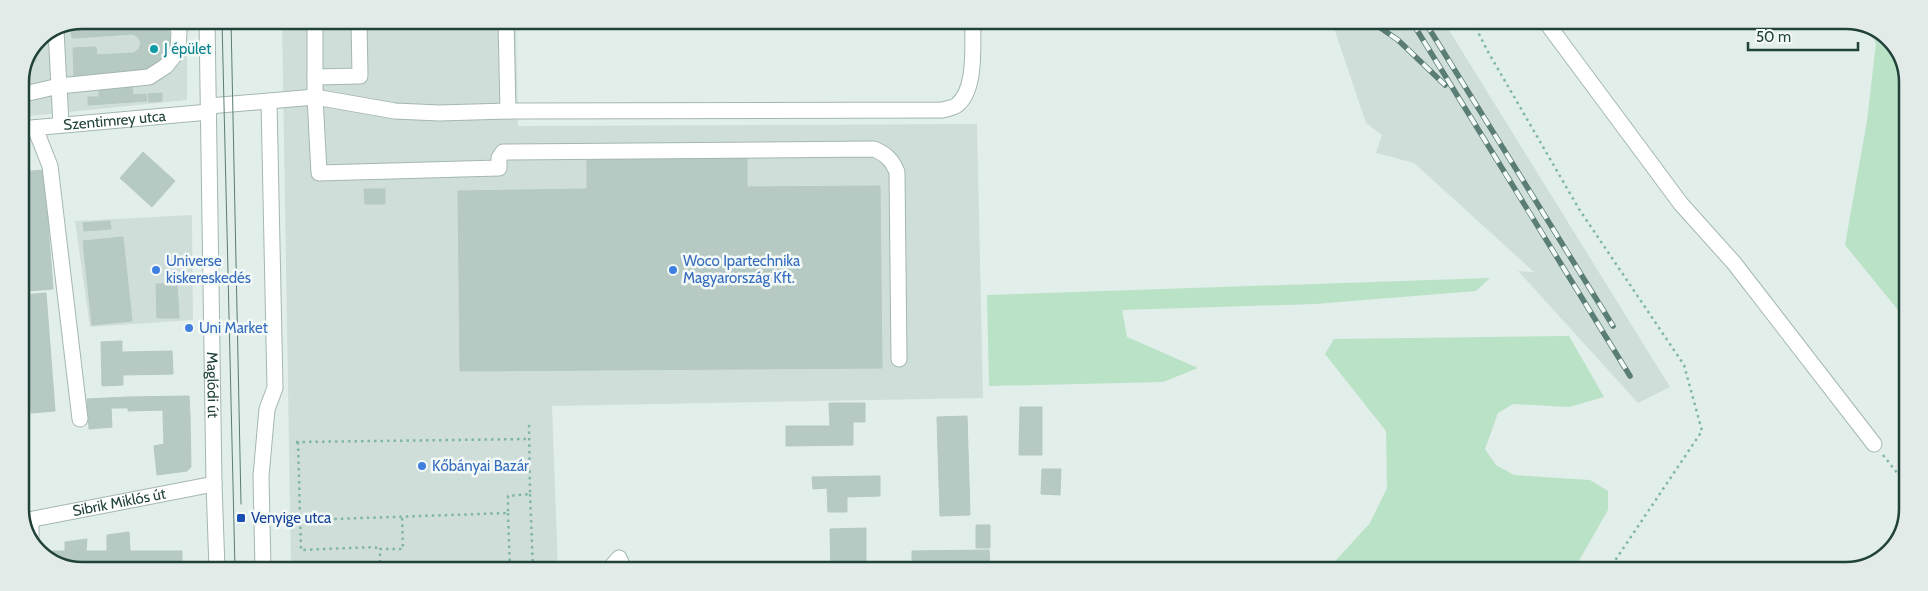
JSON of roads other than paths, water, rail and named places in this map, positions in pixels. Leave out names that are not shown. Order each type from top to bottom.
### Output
[{"type":"street","points":[[29,93],[59,86],[150,78],[166,66],[178,51],[178,29]]},
{"type":"street","name":"Maglódi út","points":[[207,29],[217,562]]},
{"type":"street","points":[[315,29],[315,98],[319,173],[499,168],[499,158],[504,152],[758,148],[874,148],[880,151],[893,163],[898,172],[899,359]]},
{"type":"street","points":[[315,77],[360,76],[359,29]]},
{"type":"street","points":[[506,29],[508,111]]},
{"type":"street","name":"Szentimrey utca","points":[[29,129],[269,101],[315,98],[396,111],[439,113],[508,111],[942,110],[956,106],[965,96],[970,83],[973,29]]},
{"type":"street","points":[[1551,29],[1682,204],[1734,264],[1874,444]]},
{"type":"street","points":[[56,36],[61,125]]},
{"type":"street","points":[[263,562],[261,476],[267,409],[275,388],[269,101]]},
{"type":"street","points":[[29,131],[50,166],[80,420]]},
{"type":"street","name":"Sibrik Miklós út","points":[[30,519],[214,484]]},
{"type":"tram line","points":[[222,29],[235,562]]},
{"type":"tram line","points":[[231,29],[241,504]]},
{"type":"railway","points":[[1382,29],[1398,40],[1445,85]]},
{"type":"railway","points":[[1416,29],[1630,376]]},
{"type":"railway","points":[[1429,29],[1613,326]]},
{"type":"place","name":"J épület","points":[[154,49]]},
{"type":"place","name":"Universe kiskereskedés","points":[[156,270]]},
{"type":"place","name":"Woco Ipartechnika Magyarország Kft.","points":[[673,270]]},
{"type":"place","name":"Uni Market","points":[[189,328]]},
{"type":"place","name":"Kőbányai Bazár","points":[[422,466]]},
{"type":"place","name":"Venyige utca","points":[[241,518]]}]
